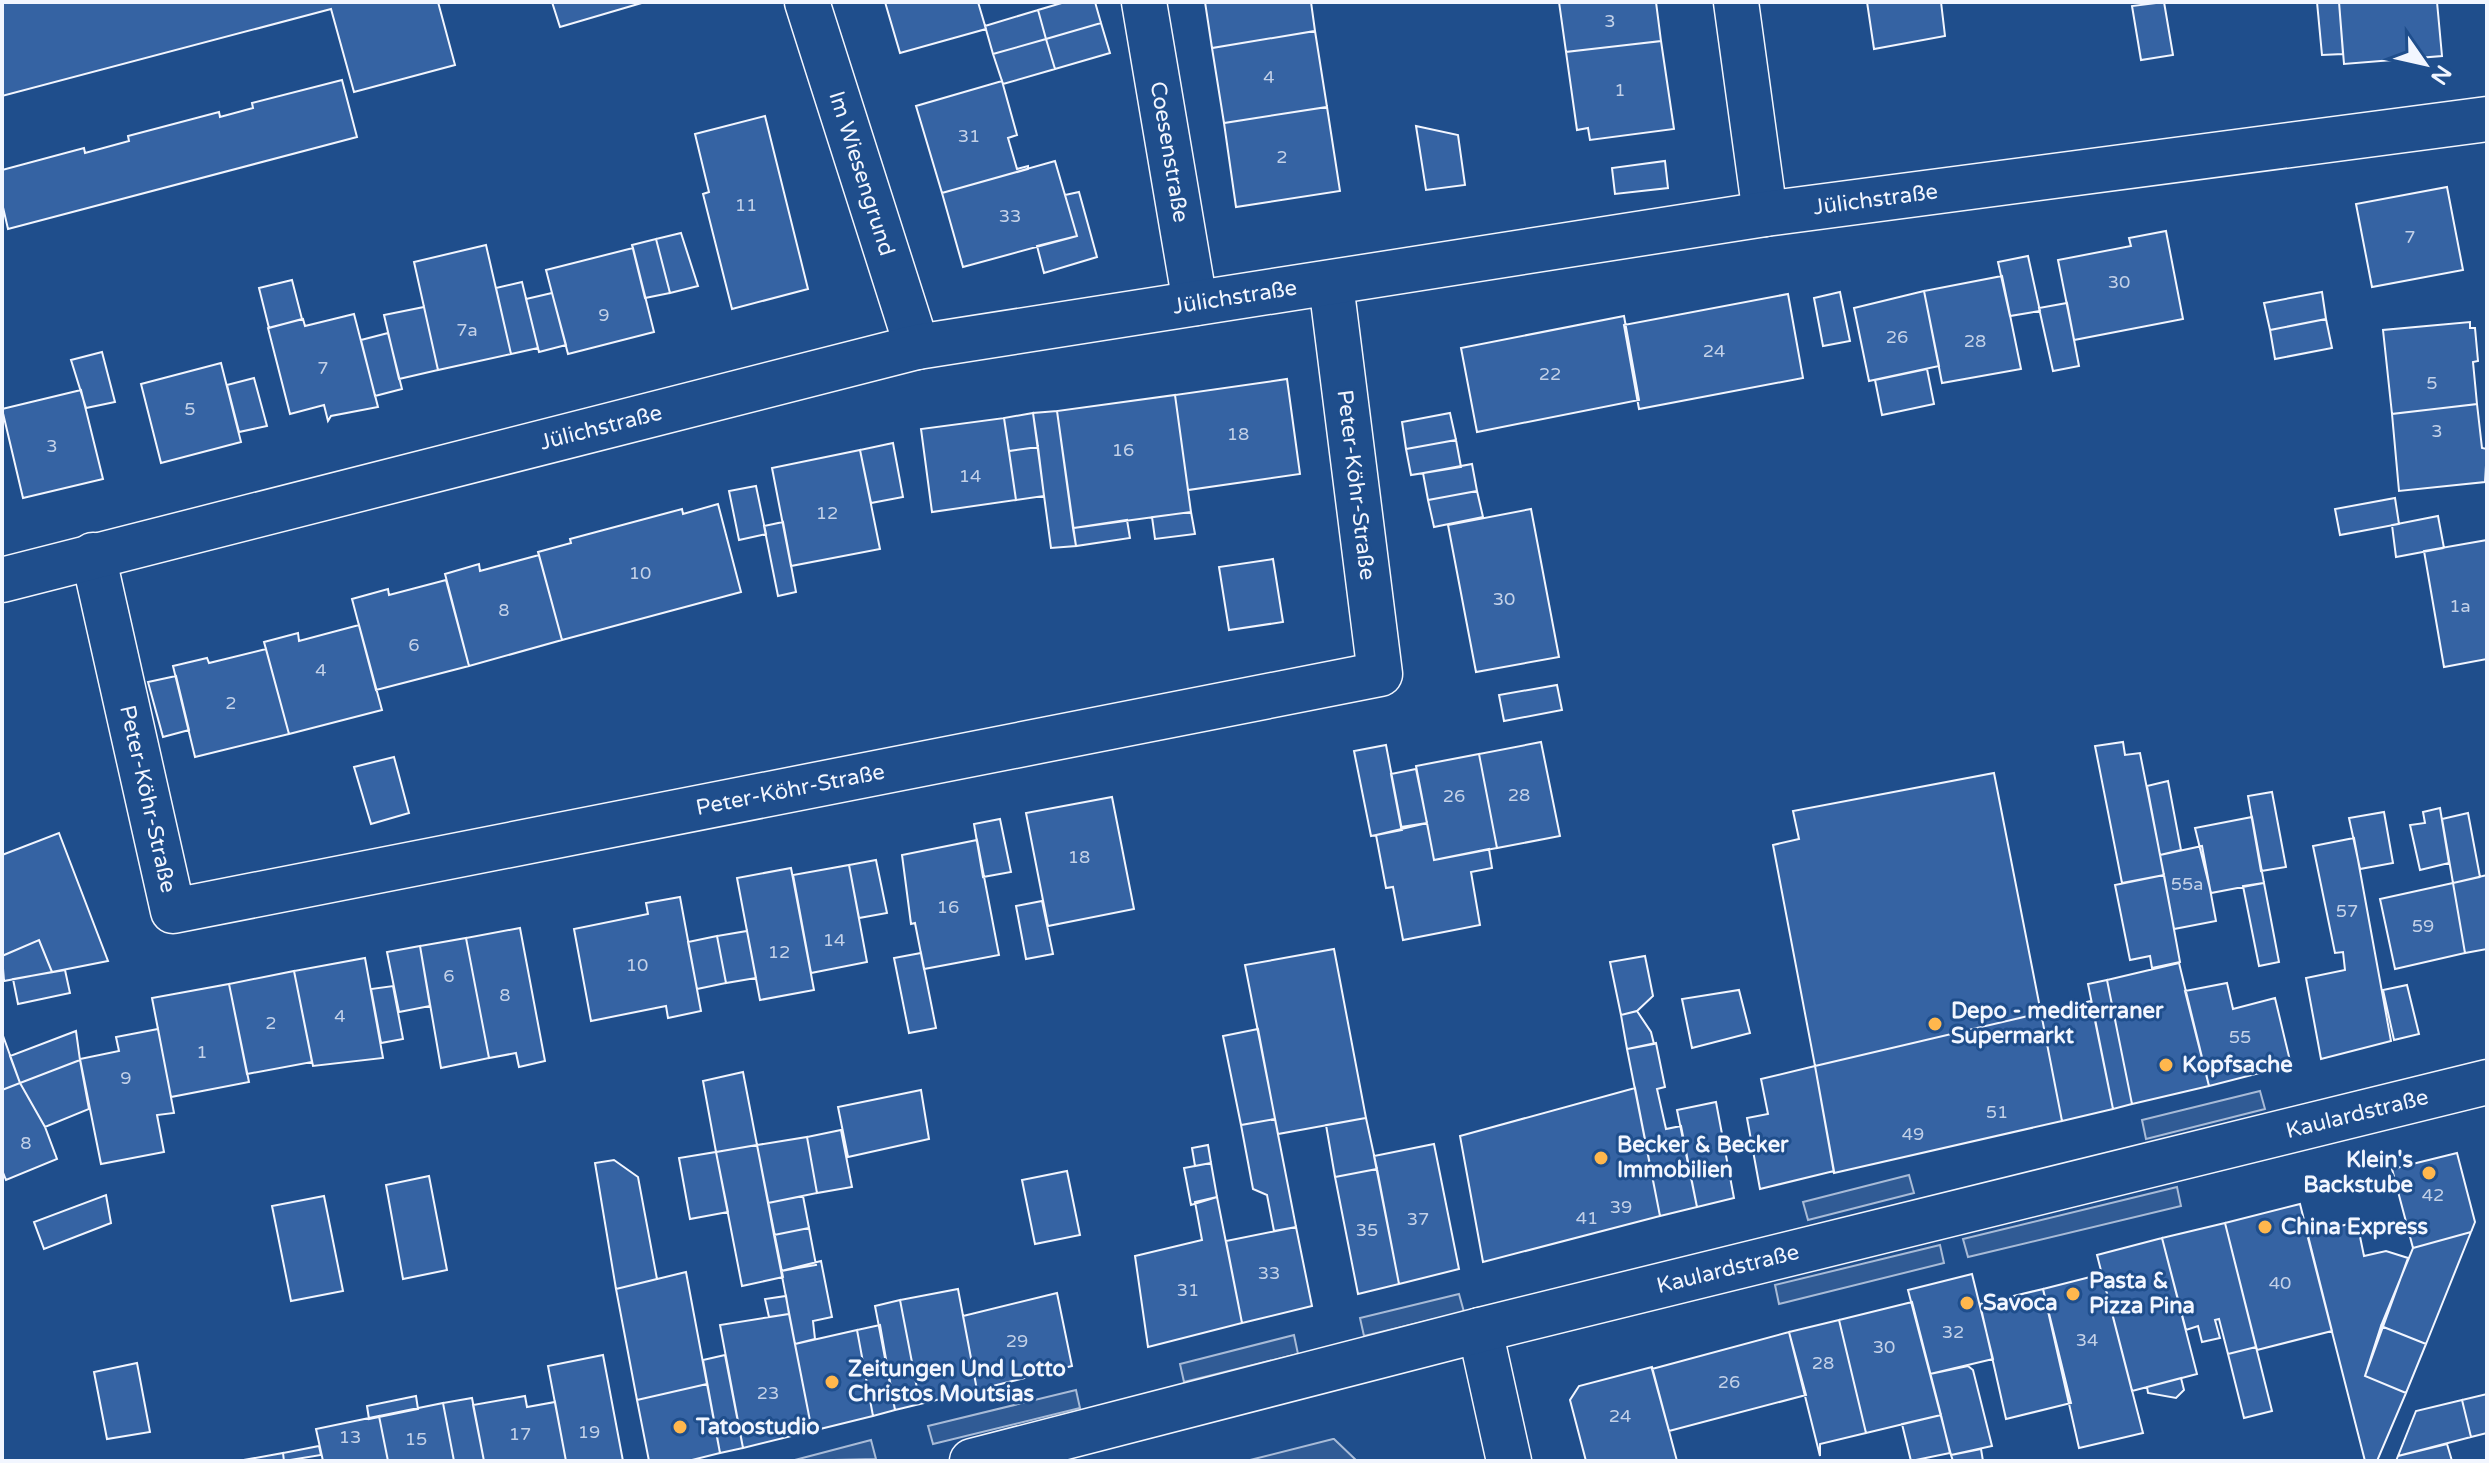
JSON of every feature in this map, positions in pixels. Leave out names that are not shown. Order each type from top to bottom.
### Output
[{"type":"street","name":"Im Wiesengrund","points":[[807,2],[917,347]]},
{"type":"street","name":"Coesenstraße","points":[[1144,2],[1195,303]]},
{"type":"street","points":[[1736,2],[1765,214]]},
{"type":"street","name":"Jülichstraße","points":[[2,580],[917,347],[1765,214],[2487,119]]},
{"type":"street","name":"Peter-Köhr-Straße","points":[[93,555],[173,911],[1380,674],[1331,284]]},
{"type":"street","name":"Kaulardstraße","points":[[972,1461],[1480,1330],[2487,1082]]},
{"type":"street","points":[[1480,1330],[1509,1461]]},
{"type":"shaded area","points":[[2260,1091],[2265,1109],[2146,1139],[2142,1120]]},
{"type":"shaded area","points":[[1909,1175],[1914,1193],[1808,1220],[1803,1202]]},
{"type":"shaded area","points":[[2177,1187],[2181,1206],[1968,1257],[1963,1239]]},
{"type":"shaded area","points":[[1940,1245],[1944,1263],[1779,1304],[1775,1285]]},
{"type":"shaded area","points":[[1459,1294],[1464,1312],[1364,1336],[1360,1318]]},
{"type":"shaded area","points":[[1294,1335],[1298,1354],[1184,1382],[1180,1364]]},
{"type":"shaded area","points":[[1076,1390],[1080,1408],[933,1444],[928,1426]]},
{"type":"shaded area","points":[[1333,1439],[1357,1461],[1246,1461]]},
{"type":"shaded area","points":[[871,1440],[876,1459],[791,1461]]},
{"type":"building","points":[[2,2],[438,2],[455,65],[354,92],[331,9],[2,96]]},
{"type":"building","points":[[552,2],[645,2],[560,27]]},
{"type":"building","points":[[885,2],[978,2],[986,29],[900,53]]},
{"type":"building","points":[[1065,2],[1095,2],[1101,23],[1046,39],[1038,10]]},
{"type":"building","points":[[1205,2],[1311,2],[1315,31],[1212,48]]},
{"type":"building","points":[[1559,2],[1656,2],[1661,41],[1566,52]]},
{"type":"building","points":[[1867,2],[1941,2],[1945,36],[1874,49]]},
{"type":"building","points":[[2164,2],[2173,55],[2141,60],[2132,6]]},
{"type":"building","points":[[2317,2],[2339,2],[2343,54],[2322,55]]},
{"type":"building","points":[[2339,2],[2437,2],[2442,56],[2344,64]]},
{"type":"building","points":[[1038,10],[1046,39],[993,54],[985,26]]},
{"type":"building","points":[[1101,23],[1110,53],[1055,69],[1046,39]]},
{"type":"building","points":[[1315,31],[1327,107],[1224,123],[1212,48]]},
{"type":"building","points":[[1046,39],[1055,69],[1003,84],[993,54]]},
{"type":"building","points":[[1661,41],[1674,129],[1590,140],[1588,128],[1577,130],[1566,52]]},
{"type":"building","points":[[342,80],[357,137],[8,229],[2,203],[2,170],[84,148],[85,153],[129,141],[128,136],[219,112],[220,117],[253,108],[252,103]]},
{"type":"building","points":[[1002,81],[1017,135],[1008,138],[1017,169],[1028,166],[1028,169],[942,193],[916,106]]},
{"type":"building","points":[[1327,107],[1340,191],[1236,207],[1224,123]]},
{"type":"building","points":[[765,116],[808,289],[732,309],[703,194],[709,192],[695,134]]},
{"type":"building","points":[[1416,126],[1458,135],[1465,185],[1426,190]]},
{"type":"building","points":[[1055,161],[1077,236],[963,267],[942,193]]},
{"type":"building","points":[[1665,161],[1668,188],[1615,194],[1612,168]]},
{"type":"building","points":[[2447,187],[2463,270],[2372,287],[2356,204]]},
{"type":"building","points":[[1079,192],[1097,257],[1044,273],[1037,246],[1077,236],[1065,195]]},
{"type":"building","points":[[2166,231],[2183,319],[2074,340],[2058,260],[2131,246],[2129,238]]},
{"type":"building","points":[[681,233],[698,286],[670,293],[656,239]]},
{"type":"building","points":[[656,239],[670,293],[645,298],[632,245]]},
{"type":"building","points":[[486,245],[511,354],[438,370],[414,262]]},
{"type":"building","points":[[633,248],[654,332],[568,354],[546,270]]},
{"type":"building","points":[[2028,256],[2040,311],[2010,316],[1998,262]]},
{"type":"building","points":[[2002,276],[2021,369],[1942,383],[1924,291]]},
{"type":"building","points":[[292,280],[302,319],[269,328],[259,288]]},
{"type":"building","points":[[522,282],[538,348],[511,354],[496,288]]},
{"type":"building","points":[[1924,291],[1939,366],[1869,381],[1854,308]]},
{"type":"building","points":[[1840,292],[1850,341],[1823,346],[1814,298]]},
{"type":"building","points":[[2322,292],[2326,319],[2270,330],[2264,303]]},
{"type":"building","points":[[552,293],[566,345],[539,352],[526,299]]},
{"type":"building","points":[[1788,294],[1803,378],[1639,409],[1624,325]]},
{"type":"building","points":[[2067,303],[2079,366],[2053,371],[2039,308]]},
{"type":"building","points":[[424,307],[438,370],[399,379],[384,315]]},
{"type":"building","points":[[354,314],[378,407],[331,416],[328,421],[324,405],[290,414],[268,328],[303,319],[305,326]]},
{"type":"building","points":[[1624,316],[1639,400],[1477,432],[1461,348]]},
{"type":"building","points":[[2326,319],[2332,348],[2275,359],[2270,330]]},
{"type":"building","points":[[2470,322],[2470,328],[2475,328],[2478,361],[2473,362],[2477,404],[2392,414],[2383,330]]},
{"type":"building","points":[[388,333],[402,389],[375,396],[361,340]]},
{"type":"building","points":[[102,352],[115,402],[86,408],[71,360]]},
{"type":"building","points":[[221,363],[241,442],[161,463],[141,384]]},
{"type":"building","points":[[1927,369],[1934,404],[1882,415],[1875,380]]},
{"type":"building","points":[[254,378],[267,426],[239,432],[227,385]]},
{"type":"building","points":[[1287,379],[1300,474],[1188,490],[1175,395]]},
{"type":"building","points":[[81,390],[103,479],[23,498],[2,409]]},
{"type":"building","points":[[1175,395],[1191,512],[1073,528],[1057,411]]},
{"type":"building","points":[[2477,404],[2482,448],[2487,449],[2485,482],[2399,491],[2392,414]]},
{"type":"building","points":[[1057,411],[1076,546],[1051,548],[1033,413]]},
{"type":"building","points":[[1033,413],[1038,447],[1009,451],[1004,418]]},
{"type":"building","points":[[1450,413],[1456,440],[1406,449],[1402,422]]},
{"type":"building","points":[[1004,418],[1016,500],[932,512],[921,429]]},
{"type":"building","points":[[1456,440],[1461,467],[1411,475],[1406,449]]},
{"type":"building","points":[[893,443],[903,497],[871,503],[860,450]]},
{"type":"building","points":[[1038,447],[1044,496],[1016,500],[1009,451]]},
{"type":"building","points":[[860,450],[880,549],[791,566],[772,468]]},
{"type":"building","points":[[1472,464],[1477,491],[1428,500],[1423,473]]},
{"type":"building","points":[[756,486],[766,534],[739,540],[729,491]]},
{"type":"building","points":[[1477,491],[1483,517],[1434,527],[1428,500]]},
{"type":"building","points":[[2395,498],[2399,524],[2340,535],[2335,509]]},
{"type":"building","points":[[718,504],[741,592],[562,640],[538,552],[571,543],[570,539],[682,509],[683,514]]},
{"type":"building","points":[[1531,509],[1559,657],[1476,672],[1448,525]]},
{"type":"building","points":[[1191,512],[1195,534],[1155,539],[1152,517]]},
{"type":"building","points":[[2438,516],[2444,548],[2396,557],[2392,525]]},
{"type":"building","points":[[1127,520],[1130,538],[1076,546],[1073,528]]},
{"type":"building","points":[[783,522],[796,592],[778,596],[764,526]]},
{"type":"building","points":[[2487,540],[2487,659],[2444,667],[2424,551]]},
{"type":"building","points":[[539,555],[562,640],[469,666],[445,574],[479,564],[480,571]]},
{"type":"building","points":[[1273,559],[1283,622],[1229,630],[1219,567]]},
{"type":"building","points":[[446,580],[469,666],[376,690],[352,599],[388,589],[389,595]]},
{"type":"building","points":[[359,625],[382,710],[289,734],[264,642],[298,633],[299,641]]},
{"type":"building","points":[[266,649],[289,734],[195,757],[173,666],[207,658],[209,663]]},
{"type":"building","points":[[176,676],[189,730],[163,737],[148,682]]},
{"type":"building","points":[[1557,685],[1562,710],[1504,721],[1499,695]]},
{"type":"building","points":[[1541,742],[1560,836],[1497,848],[1479,754]]},
{"type":"building","points":[[2123,742],[2125,755],[2140,753],[2164,875],[2122,883],[2095,746]]},
{"type":"building","points":[[1386,745],[1402,830],[1371,836],[1354,751]]},
{"type":"building","points":[[1479,754],[1497,848],[1434,860],[1416,766]]},
{"type":"building","points":[[394,757],[409,813],[371,824],[354,767]]},
{"type":"building","points":[[1416,769],[1427,823],[1401,827],[1391,774]]},
{"type":"building","points":[[1994,773],[2041,1013],[1815,1066],[1773,845],[1799,839],[1793,811]]},
{"type":"building","points":[[2168,781],[2181,850],[2160,855],[2147,786]]},
{"type":"building","points":[[2272,792],[2286,867],[2261,871],[2248,796]]},
{"type":"building","points":[[1112,797],[1134,909],[1048,926],[1026,813]]},
{"type":"building","points":[[2440,808],[2449,863],[2420,870],[2410,825],[2425,823],[2423,812]]},
{"type":"building","points":[[2384,812],[2393,863],[2360,869],[2349,818]]},
{"type":"building","points":[[2468,813],[2480,877],[2453,883],[2442,819]]},
{"type":"building","points":[[2252,817],[2264,883],[2211,893],[2195,828]]},
{"type":"building","points":[[1000,819],[1011,872],[983,877],[974,824]]},
{"type":"building","points":[[1427,823],[1434,860],[1489,849],[1492,868],[1471,872],[1480,925],[1403,940],[1393,887],[1386,888],[1376,835]]},
{"type":"building","points":[[59,833],[108,961],[52,972],[39,940],[2,956],[2,855]]},
{"type":"building","points":[[2354,838],[2391,1041],[2321,1059],[2306,978],[2345,970],[2343,952],[2335,953],[2313,846]]},
{"type":"building","points":[[977,840],[999,955],[924,969],[915,923],[911,924],[902,855]]},
{"type":"building","points":[[2202,846],[2216,921],[2174,929],[2160,855]]},
{"type":"building","points":[[876,860],[887,913],[859,918],[849,865]]},
{"type":"building","points":[[849,865],[867,962],[811,973],[793,875]]},
{"type":"building","points":[[791,868],[814,990],[760,1000],[737,878]]},
{"type":"building","points":[[2164,875],[2180,962],[2152,968],[2150,956],[2130,960],[2115,885]]},
{"type":"building","points":[[2487,875],[2487,949],[2465,953],[2453,883]]},
{"type":"building","points":[[2264,883],[2279,962],[2259,966],[2243,886]]},
{"type":"building","points":[[2453,883],[2465,953],[2395,969],[2380,899]]},
{"type":"building","points":[[680,897],[701,1011],[668,1018],[666,1006],[591,1021],[574,929],[648,914],[646,903]]},
{"type":"building","points":[[1042,901],[1053,954],[1026,959],[1016,906]]},
{"type":"building","points":[[520,928],[545,1061],[519,1067],[516,1053],[489,1058],[466,938]]},
{"type":"building","points":[[747,931],[756,978],[726,983],[717,936]]},
{"type":"building","points":[[717,936],[726,983],[697,989],[688,942]]},
{"type":"building","points":[[466,938],[489,1058],[441,1068],[420,946]]},
{"type":"building","points":[[39,940],[52,972],[4,981],[2,956]]},
{"type":"building","points":[[420,946],[430,1006],[399,1012],[387,952]]},
{"type":"building","points":[[1334,949],[1366,1118],[1278,1134],[1245,965]]},
{"type":"building","points":[[921,953],[936,1028],[909,1033],[894,958]]},
{"type":"building","points":[[1645,956],[1653,996],[1637,1011],[1621,1015],[1610,962]]},
{"type":"building","points":[[365,958],[383,1058],[313,1066],[294,971]]},
{"type":"building","points":[[2179,963],[2209,1086],[2132,1104],[2107,980]]},
{"type":"building","points":[[65,970],[70,993],[18,1004],[13,979]]},
{"type":"building","points":[[294,971],[312,1062],[247,1074],[229,984]]},
{"type":"building","points":[[2107,980],[2132,1104],[2113,1109],[2088,984]]},
{"type":"building","points":[[2227,983],[2233,1009],[2275,998],[2291,1065],[2209,1086],[2185,991]]},
{"type":"building","points":[[229,984],[249,1082],[171,1097],[152,998]]},
{"type":"building","points":[[2407,985],[2419,1034],[2394,1040],[2383,990]]},
{"type":"building","points":[[393,986],[403,1039],[381,1043],[371,989]]},
{"type":"building","points":[[1739,990],[1750,1033],[1692,1048],[1682,999]]},
{"type":"building","points":[[2091,1001],[2113,1109],[2062,1121],[2041,1013]]},
{"type":"building","points":[[1637,1011],[1651,1032],[1654,1044],[1627,1049],[1621,1015]]},
{"type":"building","points":[[2041,1013],[2062,1121],[1834,1173],[1815,1066]]},
{"type":"building","points":[[158,1029],[174,1113],[157,1115],[164,1152],[101,1164],[80,1059],[119,1051],[116,1037]]},
{"type":"building","points":[[1258,1029],[1275,1119],[1241,1125],[1223,1036]]},
{"type":"building","points":[[76,1031],[80,1060],[20,1083],[10,1056]]},
{"type":"building","points":[[2,1033],[20,1083],[2,1090]]},
{"type":"building","points":[[1656,1043],[1665,1087],[1657,1089],[1666,1129],[1681,1126],[1697,1207],[1660,1216],[1627,1049]]},
{"type":"building","points":[[80,1060],[89,1109],[45,1127],[20,1083]]},
{"type":"building","points":[[1815,1066],[1834,1171],[1760,1189],[1747,1118],[1768,1114],[1761,1079]]},
{"type":"building","points":[[743,1072],[757,1145],[716,1152],[703,1081]]},
{"type":"building","points":[[20,1083],[45,1127],[57,1159],[6,1180],[2,1170],[2,1090]]},
{"type":"building","points":[[1635,1088],[1660,1216],[1483,1262],[1460,1136]]},
{"type":"building","points":[[921,1090],[929,1139],[848,1157],[838,1107]]},
{"type":"building","points":[[1716,1102],[1734,1198],[1697,1207],[1677,1110]]},
{"type":"building","points":[[1366,1118],[1377,1169],[1335,1177],[1326,1125]]},
{"type":"building","points":[[1275,1119],[1296,1227],[1274,1231],[1267,1195],[1253,1189],[1241,1125]]},
{"type":"building","points":[[841,1130],[852,1187],[817,1193],[807,1137]]},
{"type":"building","points":[[807,1137],[817,1193],[768,1203],[757,1145]]},
{"type":"building","points":[[1434,1144],[1459,1269],[1399,1284],[1374,1156]]},
{"type":"building","points":[[757,1145],[783,1277],[742,1286],[716,1152]]},
{"type":"building","points":[[1208,1145],[1211,1163],[1195,1166],[1192,1148]]},
{"type":"building","points":[[716,1152],[728,1212],[690,1219],[679,1158]]},
{"type":"building","points":[[2457,1153],[2475,1222],[2471,1232],[2413,1248],[2392,1169]]},
{"type":"building","points":[[614,1160],[638,1177],[657,1279],[616,1289],[595,1163]]},
{"type":"building","points":[[1211,1163],[1217,1197],[1191,1205],[1184,1168]]},
{"type":"building","points":[[1377,1169],[1399,1284],[1358,1294],[1335,1177]]},
{"type":"building","points":[[1067,1171],[1080,1235],[1035,1244],[1022,1180]]},
{"type":"building","points":[[429,1176],[447,1270],[403,1279],[386,1185]]},
{"type":"building","points":[[106,1195],[111,1223],[44,1249],[34,1222]]},
{"type":"building","points":[[324,1196],[343,1291],[291,1301],[272,1206]]},
{"type":"building","points":[[803,1196],[809,1228],[774,1235],[768,1203]]},
{"type":"building","points":[[1217,1197],[1242,1323],[1148,1347],[1135,1256],[1202,1240],[1195,1202]]},
{"type":"building","points":[[2300,1204],[2332,1331],[2257,1350],[2225,1223]]},
{"type":"building","points":[[2357,1222],[2364,1256],[2386,1251],[2408,1258],[2365,1376],[2406,1393],[2377,1461],[2365,1461],[2307,1234]]},
{"type":"building","points":[[2225,1223],[2256,1347],[2228,1354],[2219,1319],[2215,1320],[2220,1338],[2202,1342],[2198,1326],[2186,1330],[2162,1238]]},
{"type":"building","points":[[1296,1227],[1312,1306],[1242,1323],[1226,1241]]},
{"type":"building","points":[[809,1228],[816,1265],[781,1271],[774,1235]]},
{"type":"building","points":[[2471,1232],[2426,1344],[2381,1326],[2413,1248]]},
{"type":"building","points":[[2162,1238],[2197,1374],[2132,1391],[2097,1255]]},
{"type":"building","points":[[821,1261],[832,1317],[813,1321],[815,1339],[795,1344],[781,1271]]},
{"type":"building","points":[[686,1272],[707,1384],[637,1400],[616,1289]]},
{"type":"building","points":[[1972,1274],[1993,1359],[1930,1374],[1908,1290]]},
{"type":"building","points":[[2102,1274],[2143,1433],[2079,1448],[2043,1289]]},
{"type":"building","points":[[958,1289],[977,1390],[920,1404],[900,1300]]},
{"type":"building","points":[[2043,1289],[2071,1403],[2006,1419],[1980,1304]]},
{"type":"building","points":[[1057,1293],[1072,1366],[977,1390],[963,1316]]},
{"type":"building","points":[[786,1296],[789,1314],[769,1317],[765,1299]]},
{"type":"building","points":[[900,1300],[920,1404],[895,1410],[875,1306]]},
{"type":"building","points":[[1912,1302],[1941,1415],[1866,1433],[1839,1320]]},
{"type":"building","points":[[789,1314],[812,1431],[743,1448],[720,1325]]},
{"type":"building","points":[[1839,1320],[1866,1433],[1820,1444],[1820,1456],[1789,1332]]},
{"type":"building","points":[[880,1325],[895,1410],[873,1416],[857,1330]]},
{"type":"building","points":[[2381,1326],[2426,1344],[2406,1393],[2365,1376]]},
{"type":"building","points":[[857,1330],[873,1416],[812,1431],[795,1344]]},
{"type":"building","points":[[1789,1332],[1806,1395],[1669,1431],[1652,1369]]},
{"type":"building","points":[[2256,1347],[2272,1411],[2244,1418],[2228,1354]]},
{"type":"building","points":[[603,1355],[623,1461],[566,1461],[548,1366]]},
{"type":"building","points":[[725,1355],[743,1448],[720,1453],[703,1360]]},
{"type":"building","points":[[137,1363],[150,1432],[107,1439],[94,1372]]},
{"type":"building","points":[[1968,1366],[1973,1370],[1992,1446],[1951,1455],[1930,1374]]},
{"type":"building","points":[[1652,1367],[1677,1461],[1586,1461],[1570,1400],[1579,1386]]},
{"type":"building","points":[[2181,1378],[2184,1390],[2176,1398],[2148,1393],[2147,1387]]},
{"type":"building","points":[[707,1384],[720,1453],[688,1461],[649,1461],[637,1400]]},
{"type":"building","points":[[2487,1394],[2487,1433],[2471,1437],[2462,1400]]},
{"type":"building","points":[[416,1396],[418,1409],[369,1419],[367,1406]]},
{"type":"building","points":[[525,1396],[527,1407],[555,1402],[566,1461],[484,1461],[473,1405]]},
{"type":"building","points":[[472,1398],[484,1461],[454,1461],[443,1403]]},
{"type":"building","points":[[2462,1400],[2471,1437],[2398,1456],[2416,1411]]},
{"type":"building","points":[[443,1403],[454,1461],[388,1461],[379,1416]]},
{"type":"building","points":[[1941,1415],[1950,1453],[1911,1461],[1902,1424]]},
{"type":"building","points":[[379,1416],[388,1461],[323,1461],[316,1429]]},
{"type":"building","points":[[2447,1444],[2452,1461],[2396,1461],[2398,1456]]},
{"type":"building","points":[[319,1446],[321,1455],[284,1461],[283,1453]]},
{"type":"building","points":[[1981,1449],[1983,1461],[1953,1461],[1951,1455]]},
{"type":"building","points":[[283,1453],[284,1461],[238,1461]]},
{"type":"place","name":"Depo - mediterraner Supermarkt","points":[[1935,1024]]},
{"type":"place","name":"Kopfsache","points":[[2166,1065]]},
{"type":"place","name":"Becker & Becker Immobilien","points":[[1601,1158]]},
{"type":"place","name":"Klein's Backstube","points":[[2429,1173]]},
{"type":"place","name":"China Express","points":[[2265,1227]]},
{"type":"place","name":"Pasta & Pizza Pina","points":[[2073,1294]]},
{"type":"place","name":"Savoca","points":[[1967,1303]]},
{"type":"place","name":"Zeitungen Und Lotto Christos Moutsias","points":[[832,1382]]},
{"type":"place","name":"Tatoostudio","points":[[680,1427]]}]
